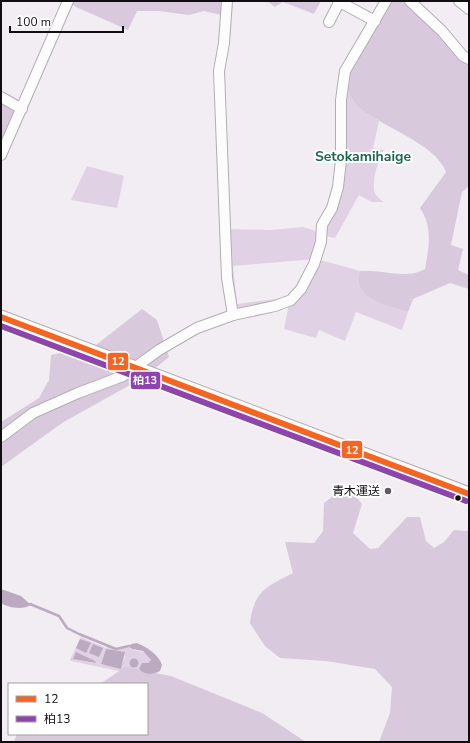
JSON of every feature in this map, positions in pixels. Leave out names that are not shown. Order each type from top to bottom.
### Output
[{"type":"main road","points":[[1,317],[469,494]]},
{"type":"street","points":[[1,155],[68,1]]},
{"type":"street","points":[[228,1],[220,71],[227,278],[233,315]]},
{"type":"street","points":[[329,22],[339,1],[375,21]]},
{"type":"street","points":[[1,436],[33,413],[122,376],[183,335],[197,328],[233,315],[275,306],[291,300],[301,289],[314,264],[321,242],[322,225],[332,208],[338,187],[341,160],[342,93],[345,71],[386,1]]},
{"type":"street","points":[[410,1],[442,30],[463,56],[469,59]]},
{"type":"street","points":[[459,1],[469,9]]},
{"type":"street","points":[[1,97],[22,109]]},
{"type":"shaded area","points":[[71,1],[226,1],[226,16],[204,11],[189,15],[158,11],[137,11],[128,30],[76,7],[71,4]]},
{"type":"shaded area","points":[[267,1],[321,1],[314,14],[283,2],[275,7]]},
{"type":"shaded area","points":[[390,1],[405,1],[469,63],[469,186],[462,192],[451,245],[463,249],[458,270],[469,275],[469,289],[450,283],[413,299],[408,312],[381,304],[366,295],[360,288],[358,281],[360,271],[410,274],[425,269],[429,237],[427,222],[420,208],[446,172],[440,161],[431,152],[419,143],[379,121],[357,105],[351,97],[345,80]]},
{"type":"shaded area","points":[[345,80],[368,114],[379,121],[373,148],[384,150],[377,166],[374,179],[374,191],[376,195],[384,202],[372,202],[359,195],[335,238],[325,236],[323,225],[331,214]]},
{"type":"shaded area","points":[[1,99],[18,109],[1,151]]},
{"type":"shaded area","points":[[87,166],[124,176],[117,208],[71,200]]},
{"type":"shaded area","points":[[303,227],[313,230],[318,234],[315,259],[233,266],[237,304],[291,297],[236,312],[233,302],[228,229],[271,230]]},
{"type":"shaded area","points":[[317,259],[360,271],[358,281],[360,288],[366,295],[381,304],[408,312],[402,330],[356,312],[345,341],[319,330],[316,338],[284,329],[289,303]]},
{"type":"shaded area","points":[[142,309],[157,320],[169,357],[146,376],[62,423],[1,467],[1,422],[39,398],[49,380],[51,355],[96,345]]},
{"type":"shaded area","points":[[352,492],[362,504],[353,533],[370,549],[378,548],[407,517],[420,517],[426,541],[434,548],[444,542],[454,530],[469,531],[469,742],[379,742],[390,713],[392,687],[375,669],[326,661],[280,658],[265,646],[250,623],[255,604],[263,591],[275,582],[293,573],[285,542],[314,543],[323,531],[324,503],[337,493]]},
{"type":"shaded area","points":[[1,589],[21,596],[31,605],[20,608],[4,605],[1,603]]},
{"type":"shaded area","points":[[81,637],[106,648],[107,646],[118,650],[128,647],[145,653],[151,660],[148,664],[143,663],[139,669],[143,676],[70,660]],"holes":[[[106,649],[124,652],[125,656],[121,668],[101,664]],[[76,653],[95,663],[74,659]]]},
{"type":"shaded area","points":[[80,639],[91,643],[86,653],[76,648]]},
{"type":"shaded area","points":[[137,643],[149,649],[158,658],[162,665],[160,671],[149,674],[139,669],[142,663],[148,663],[151,660],[143,651],[129,647],[131,644]]},
{"type":"shaded area","points":[[93,644],[103,648],[99,657],[89,653]]},
{"type":"shaded area","points":[[106,649],[125,652],[121,669],[101,664]]},
{"type":"shaded area","points":[[76,652],[95,661],[96,663],[73,659]]},
{"type":"shaded area","points":[[134,658],[139,663],[134,668],[129,663]]},
{"type":"shaded area","points":[[125,667],[171,676],[262,713],[306,742],[14,742],[17,735],[148,735],[148,683],[101,683]]},
{"type":"waterway","points":[[30,604],[59,616],[67,628],[79,634],[116,649],[129,646]]},
{"type":"transit line","name":"12","points":[[1,317],[469,494]]},
{"type":"transit line","name":"柏13","points":[[1,326],[466,501]]},
{"type":"place","name":"青木運送","points":[[388,491]]},
{"type":"district","name":"Setokamihaige","points":[[363,156]]}]
